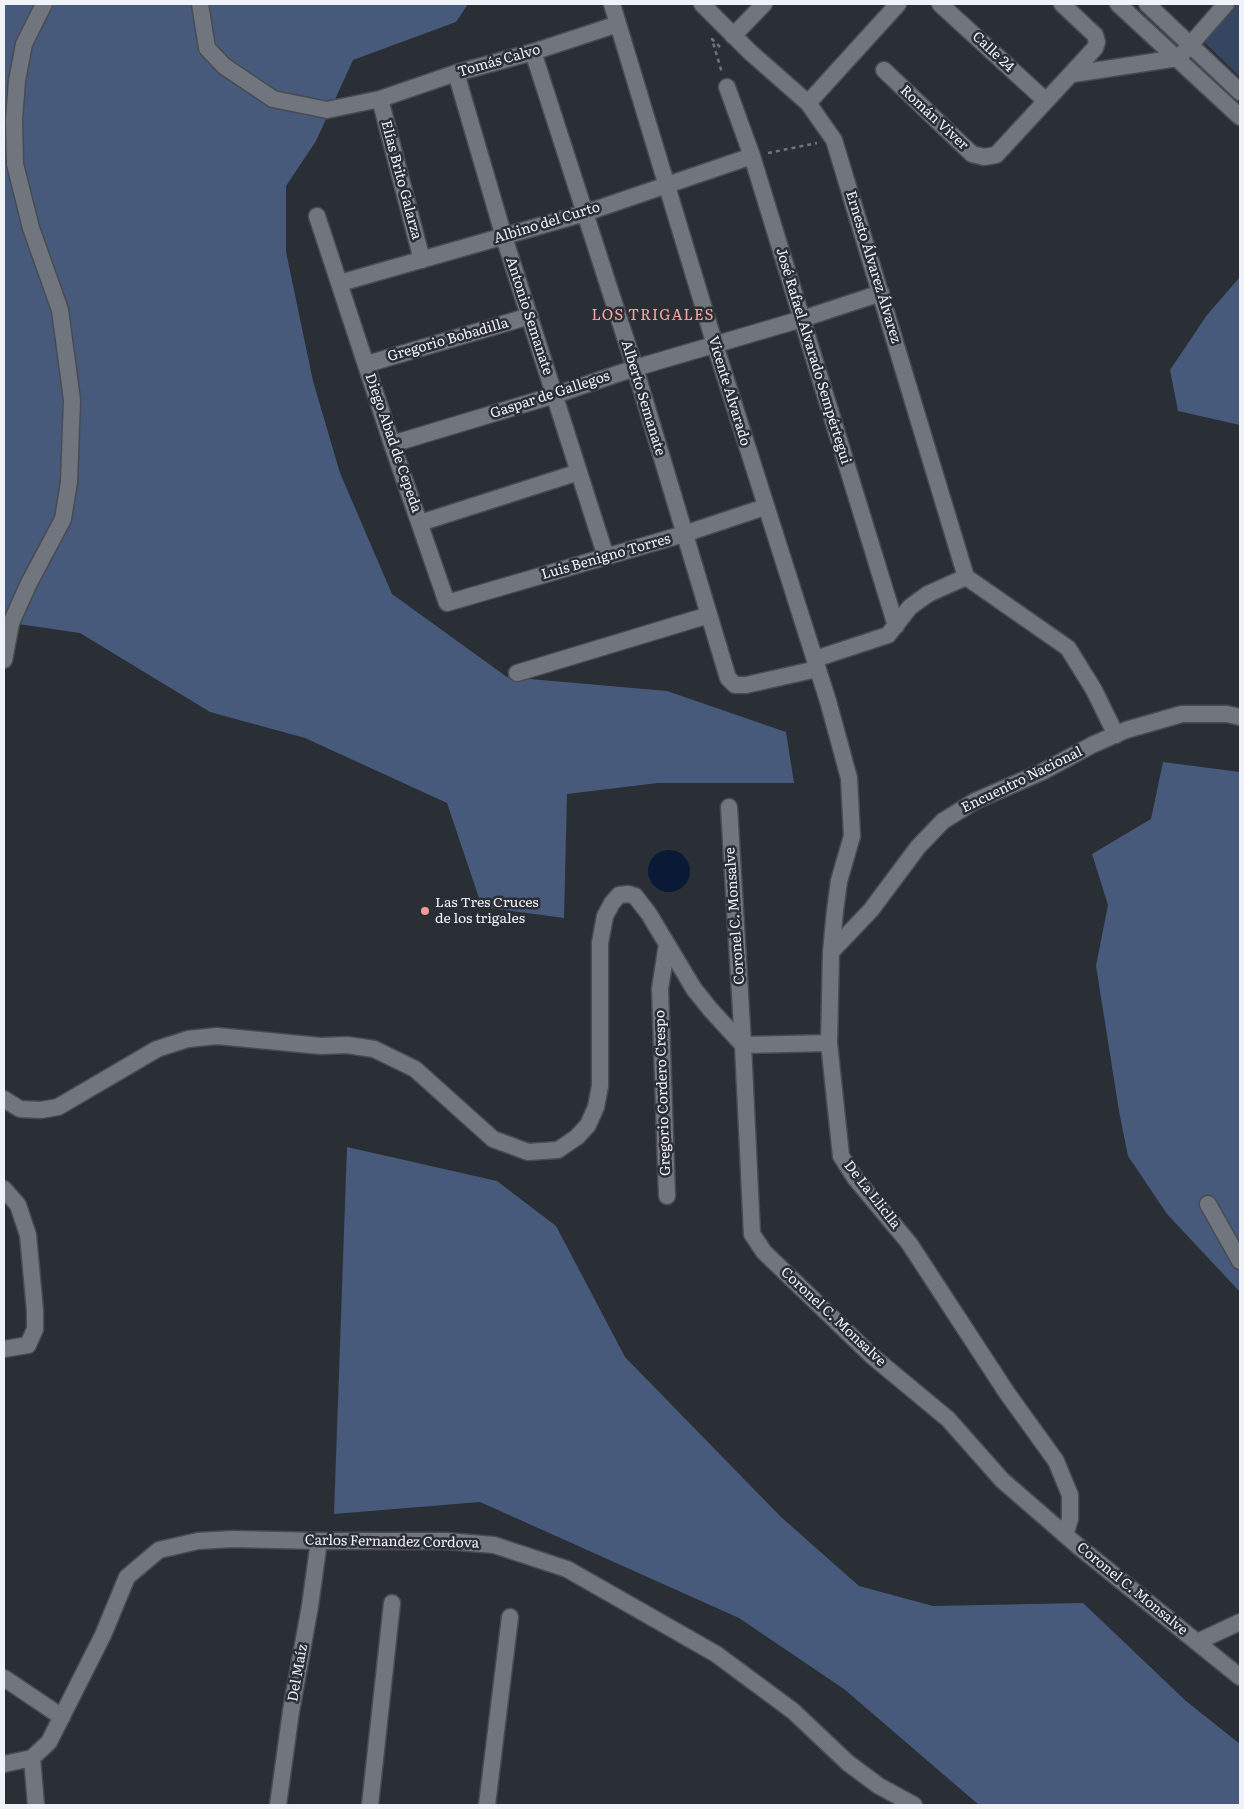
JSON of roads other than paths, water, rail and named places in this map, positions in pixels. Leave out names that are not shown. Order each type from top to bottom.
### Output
[{"type":"street","points":[[4,660],[11,623],[28,585],[63,519],[69,482],[72,400],[60,310],[31,228],[15,164],[14,119],[17,81],[24,44],[44,4]]},
{"type":"street","name":"Tomás Calvo","points":[[200,4],[207,48],[224,66],[273,99],[326,110],[380,99],[456,73],[533,52],[618,24]]},
{"type":"street","name":"Vicente Alvarado","points":[[612,4],[714,345],[816,664],[850,778]]},
{"type":"street","name":"Ernesto Álvarez Álvarez","points":[[702,4],[729,43],[808,102],[834,140],[966,577]]},
{"type":"street","points":[[729,43],[764,4]]},
{"type":"street","points":[[808,102],[898,4]]},
{"type":"street","name":"Calle 24","points":[[940,4],[1046,101]]},
{"type":"street","name":"Román Viver","points":[[884,70],[972,154],[984,157],[996,155],[1073,74],[1098,42],[1095,34],[1062,4]]},
{"type":"street","points":[[1118,4],[1240,117]]},
{"type":"street","points":[[1147,4],[1240,92]]},
{"type":"street","points":[[1073,74],[1178,58],[1226,4]]},
{"type":"street","name":"Alberto Semanate","points":[[533,52],[635,368],[728,678],[735,685],[746,685],[816,664]]},
{"type":"street","name":"Antonio Semanate","points":[[456,73],[504,237],[606,557]]},
{"type":"street","name":"José Rafael Alvarado Sempértegui","points":[[727,86],[752,156],[896,626]]},
{"type":"street","name":"Elías Brito Galarza","points":[[380,99],[422,260]]},
{"type":"street","name":"Albino del Curto","points":[[340,283],[585,213],[752,156]]},
{"type":"street","name":"Diego Abad de Cepeda","points":[[317,216],[392,444],[447,603]]},
{"type":"street","name":"Gaspar de Gallegos","points":[[392,444],[555,395],[635,368],[802,319],[881,293]]},
{"type":"street","name":"Gregorio Bobadilla","points":[[367,364],[530,316]]},
{"type":"street","points":[[420,523],[579,472]]},
{"type":"street","name":"Luis Benigno Torres","points":[[447,603],[684,534],[765,507]]},
{"type":"street","points":[[816,664],[888,635],[910,607],[928,594],[966,577],[1068,648],[1094,690],[1116,734]]},
{"type":"street","points":[[517,673],[709,614]]},
{"type":"street","name":"Encuentro Nacional","points":[[831,952],[871,910],[918,848],[943,821],[975,801],[1042,772],[1116,734],[1182,714],[1227,714],[1240,717]]},
{"type":"street","name":"De La Lliclla","points":[[850,778],[852,836],[839,881],[831,952],[829,1043],[841,1156],[855,1178],[910,1243],[1007,1393],[1056,1462],[1070,1495],[1070,1519],[1065,1535]]},
{"type":"street","name":"Coronel C. Monsalve","points":[[729,807],[752,1234],[764,1252],[872,1356],[948,1419],[1002,1480],[1065,1535],[1240,1677]]},
{"type":"street","points":[[4,1099],[20,1108],[41,1110],[58,1107],[157,1049],[188,1038],[216,1036],[321,1046],[347,1045],[374,1049],[415,1069],[493,1139],[528,1152],[558,1150],[576,1137],[588,1125],[596,1107],[600,1086],[600,943],[605,916],[612,902],[619,895],[628,894],[635,896],[649,914],[691,983],[710,1009],[743,1045],[829,1043]]},
{"type":"street","name":"Gregorio Cordero Crespo","points":[[667,944],[660,989],[667,1196]]},
{"type":"street","points":[[660,989],[672,980],[681,979],[691,983]]},
{"type":"street","points":[[4,1189],[18,1205],[28,1235],[35,1311],[35,1329],[28,1345],[4,1349]]},
{"type":"street","points":[[1208,1204],[1240,1260]]},
{"type":"street","name":"Carlos Fernandez Cordova","points":[[32,1758],[49,1742],[62,1717],[103,1634],[126,1577],[159,1550],[198,1541],[233,1539],[446,1541],[494,1545],[567,1569],[716,1654],[793,1711],[855,1769],[879,1786],[914,1805]]},
{"type":"street","name":"Del Maíz","points":[[278,1805],[291,1711],[310,1606],[319,1541]]},
{"type":"street","points":[[370,1805],[392,1603]]},
{"type":"street","points":[[487,1805],[510,1617]]},
{"type":"street","points":[[1198,1642],[1240,1622]]},
{"type":"street","points":[[4,1678],[62,1717]]},
{"type":"street","points":[[4,1764],[32,1758],[36,1805]]},
{"type":"place","name":"Las Tres Cruces de los trigales","points":[[425,911]]},
{"type":"district","name":"LOS TRIGALES","points":[[653,316]]}]
